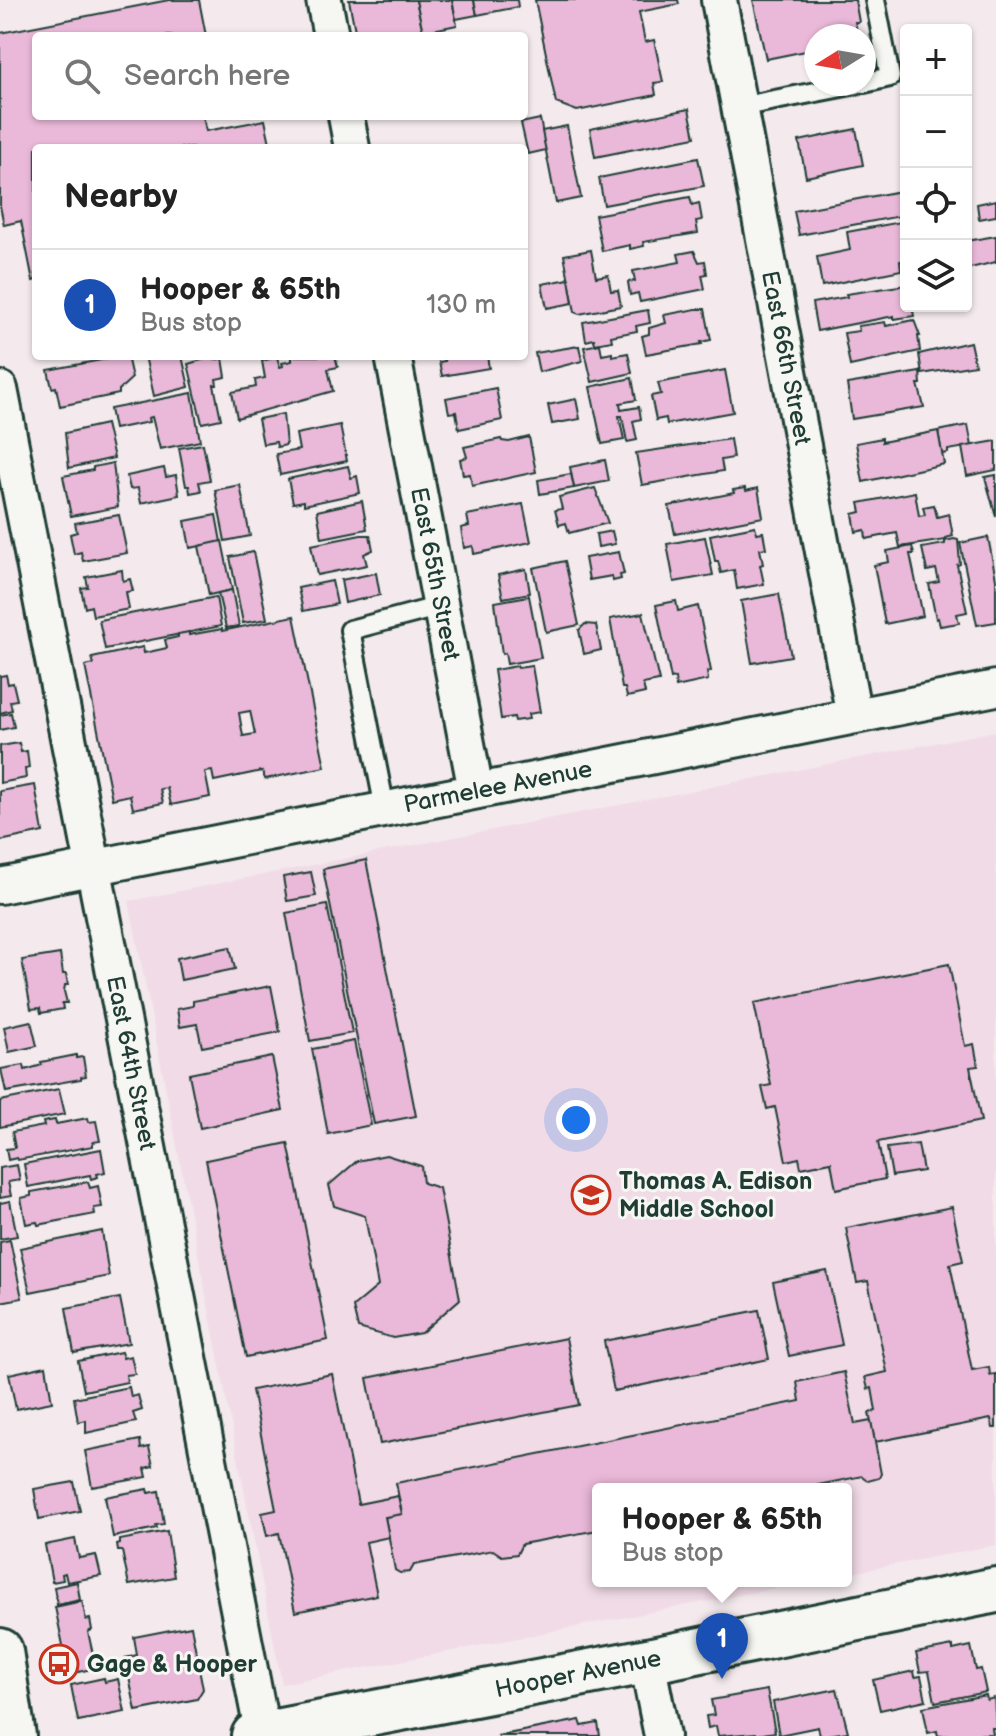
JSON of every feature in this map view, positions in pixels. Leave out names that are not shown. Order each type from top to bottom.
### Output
[{"type":"street","points":[[324,0],[330,32]]},
{"type":"street","name":"East 66th Street","points":[[719,0],[854,716]]},
{"type":"street","points":[[347,120],[351,144]]},
{"type":"street","name":"East 65th Street","points":[[394,360],[476,791]]},
{"type":"street","name":"East 64th Street","points":[[0,389],[260,1735]]},
{"type":"street","name":"Parmelee Avenue","points":[[0,886],[996,688]]},
{"type":"street","name":"Hooper Avenue","points":[[260,1735],[996,1590]]},
{"type":"street","points":[[0,1651],[13,1736]]},
{"type":"street","points":[[647,1661],[662,1736]]},
{"type":"lane","points":[[875,0],[890,77],[876,80]]},
{"type":"lane","points":[[739,107],[804,94]]},
{"type":"lane","points":[[385,809],[350,630],[441,606]]},
{"type":"shaded area","name":"Thomas A. Edison Middle School","points":[[996,731],[996,1545],[852,1573],[852,1483],[592,1483],[592,1587],[781,1587],[282,1684],[129,901]]},
{"type":"building","points":[[169,0],[199,0],[205,32],[32,32],[32,120],[204,120],[206,131],[265,120],[270,144],[32,144],[32,276],[21,221],[4,225],[0,206],[0,33]]},
{"type":"building","points":[[349,0],[416,0],[423,32],[355,32]]},
{"type":"building","points":[[416,0],[452,0],[457,25],[423,32]]},
{"type":"building","points":[[452,0],[474,0],[477,15],[456,19]]},
{"type":"building","points":[[474,0],[517,0],[518,7],[477,15]]},
{"type":"building","points":[[535,0],[678,0],[679,4],[639,12],[645,42],[654,40],[663,82],[654,83],[656,95],[577,111],[556,103]]},
{"type":"building","points":[[753,0],[855,0],[859,22],[804,24],[804,51],[766,59]]},
{"type":"building","points":[[689,109],[695,137],[595,157],[590,129]]},
{"type":"building","points":[[540,119],[546,150],[528,154],[521,123]]},
{"type":"building","points":[[567,126],[581,198],[556,203],[542,131]]},
{"type":"building","points":[[856,129],[863,165],[806,177],[799,141]]},
{"type":"building","points":[[698,158],[704,186],[604,205],[599,178]]},
{"type":"building","points":[[900,191],[900,216],[799,235],[794,211]]},
{"type":"building","points":[[690,197],[692,205],[699,203],[702,220],[696,221],[698,233],[643,242],[644,246],[630,249],[630,245],[602,251],[595,215]]},
{"type":"building","points":[[996,200],[996,216],[979,219],[977,204]]},
{"type":"building","points":[[900,222],[900,270],[822,286],[817,257],[850,250],[847,232]]},
{"type":"building","points":[[996,236],[996,262],[972,268],[972,240]]},
{"type":"building","points":[[591,250],[596,277],[608,275],[611,291],[618,290],[621,306],[579,314],[575,312],[564,255]]},
{"type":"building","points":[[694,251],[699,262],[705,261],[707,274],[702,275],[705,289],[640,302],[638,293],[630,295],[628,282],[635,281],[633,271],[680,262],[678,254]]},
{"type":"building","points":[[569,279],[573,303],[547,308],[542,284]]},
{"type":"building","points":[[900,286],[900,312],[913,312],[914,316],[894,319],[894,316],[817,331],[812,303],[847,297],[846,294]]},
{"type":"building","points":[[705,309],[711,340],[646,354],[642,336],[649,334],[649,328],[666,323],[664,315]]},
{"type":"building","points":[[648,310],[650,323],[636,326],[637,331],[611,336],[612,341],[595,344],[594,339],[586,341],[583,322]]},
{"type":"building","points":[[914,320],[920,336],[920,351],[850,366],[844,333],[859,331],[858,326],[885,322],[886,326]]},
{"type":"building","points":[[970,342],[975,365],[922,374],[919,354]]},
{"type":"building","points":[[600,344],[602,355],[628,353],[632,373],[592,382],[584,347]]},
{"type":"building","points":[[579,346],[582,361],[539,372],[535,353]]},
{"type":"building","points":[[102,360],[128,360],[132,378],[119,390],[119,394],[60,406],[48,370]]},
{"type":"building","points":[[146,360],[183,360],[189,387],[154,396]]},
{"type":"building","points":[[202,360],[223,360],[226,377],[216,379],[217,385],[214,385],[221,419],[202,423],[188,364]]},
{"type":"building","points":[[278,360],[280,367],[282,363],[336,360],[338,367],[328,369],[333,391],[237,418],[232,392],[256,387],[255,380],[265,378],[262,361]]},
{"type":"building","points":[[488,360],[489,368],[442,376],[439,362]]},
{"type":"building","points":[[725,370],[733,412],[667,424],[666,418],[656,420],[651,396],[661,394],[658,383]]},
{"type":"building","points":[[920,372],[921,384],[918,384],[924,407],[852,419],[847,384]]},
{"type":"building","points":[[632,378],[636,400],[620,403],[621,410],[639,407],[641,419],[633,421],[637,440],[627,442],[622,416],[619,416],[624,440],[602,444],[590,387]]},
{"type":"building","points":[[496,388],[502,420],[459,429],[456,412],[449,413],[446,398]]},
{"type":"building","points":[[192,393],[200,441],[160,449],[152,417],[148,418],[149,422],[114,429],[110,409]]},
{"type":"building","points":[[576,399],[580,419],[552,424],[548,405]]},
{"type":"building","points":[[283,414],[286,445],[277,447],[276,442],[263,444],[258,419]]},
{"type":"building","points":[[106,424],[114,458],[69,468],[65,433]]},
{"type":"building","points":[[340,425],[347,461],[280,475],[276,454],[299,450],[296,434]]},
{"type":"building","points":[[968,425],[972,446],[942,454],[938,431]]},
{"type":"building","points":[[938,431],[944,464],[863,482],[856,443],[882,438],[882,442]]},
{"type":"building","points":[[529,437],[536,472],[472,486],[470,474],[463,475],[460,459],[467,457],[464,447]]},
{"type":"building","points":[[730,439],[733,458],[721,460],[723,471],[642,485],[636,453]]},
{"type":"building","points":[[996,441],[996,470],[967,476],[962,447]]},
{"type":"building","points":[[203,444],[210,480],[199,482],[201,491],[190,493],[179,448]]},
{"type":"building","points":[[605,460],[609,481],[574,488],[570,467]]},
{"type":"building","points":[[113,463],[118,507],[71,516],[63,476]]},
{"type":"building","points":[[348,466],[351,478],[357,476],[360,493],[304,505],[304,501],[293,503],[288,479]]},
{"type":"building","points":[[164,468],[166,477],[176,475],[179,495],[141,503],[138,488],[130,489],[127,476]]},
{"type":"building","points":[[571,474],[574,488],[540,494],[538,480]]},
{"type":"building","points":[[996,475],[996,517],[985,477]]},
{"type":"building","points":[[240,485],[250,536],[225,541],[215,490]]},
{"type":"building","points":[[595,488],[608,523],[569,533],[566,523],[559,525],[555,510],[562,509],[559,497]]},
{"type":"building","points":[[745,488],[746,491],[758,488],[763,517],[675,534],[669,506]]},
{"type":"building","points":[[915,492],[919,516],[925,515],[923,507],[934,505],[937,517],[949,514],[953,536],[946,540],[900,547],[897,533],[866,539],[865,530],[856,532],[853,514],[861,512],[859,503]]},
{"type":"building","points":[[362,501],[367,529],[322,538],[317,511]]},
{"type":"building","points":[[523,504],[531,542],[474,554],[473,546],[464,548],[461,528],[469,526],[467,515]]},
{"type":"building","points":[[119,515],[127,553],[83,561],[81,552],[74,554],[70,534],[77,532],[75,523]]},
{"type":"building","points":[[216,515],[221,542],[190,548],[185,521]]},
{"type":"building","points":[[755,526],[757,533],[763,532],[766,548],[760,549],[764,584],[737,589],[734,570],[721,573],[718,561],[715,561],[710,535]]},
{"type":"building","points":[[612,531],[615,544],[598,547],[596,534]]},
{"type":"building","points":[[370,535],[373,550],[364,554],[367,565],[317,575],[311,545]]},
{"type":"building","points":[[705,537],[713,575],[674,582],[667,544]]},
{"type":"building","points":[[988,537],[996,579],[996,622],[977,625],[960,543]]},
{"type":"building","points":[[958,540],[960,564],[957,565],[967,612],[957,614],[959,623],[940,626],[929,584],[939,582],[936,569],[927,571],[922,548]]},
{"type":"building","points":[[222,541],[232,590],[209,595],[199,546]]},
{"type":"building","points":[[912,546],[914,554],[910,554],[923,616],[885,624],[874,565],[889,562],[887,551]]},
{"type":"building","points":[[253,552],[267,619],[243,623],[230,557]]},
{"type":"building","points":[[619,552],[624,574],[620,575],[621,579],[613,581],[612,576],[589,580],[585,558]]},
{"type":"building","points":[[565,561],[579,625],[546,632],[533,568]]},
{"type":"building","points":[[526,569],[530,593],[503,598],[498,575]]},
{"type":"building","points":[[122,570],[123,581],[130,579],[133,591],[126,592],[129,609],[93,616],[91,606],[85,608],[81,588],[88,587],[86,577]]},
{"type":"building","points":[[376,573],[380,595],[345,603],[341,580]]},
{"type":"building","points":[[332,581],[337,604],[303,611],[298,588]]},
{"type":"building","points":[[232,590],[239,626],[226,628],[218,593]]},
{"type":"building","points":[[779,594],[791,656],[752,663],[741,601]]},
{"type":"building","points":[[529,596],[541,658],[507,664],[505,653],[502,654],[495,602]]},
{"type":"building","points":[[216,597],[221,626],[105,649],[99,620]]},
{"type":"building","points":[[676,601],[678,611],[698,606],[711,671],[707,672],[708,680],[676,687],[675,678],[671,679],[656,605]]},
{"type":"building","points":[[643,613],[659,681],[643,684],[645,693],[627,697],[625,688],[622,688],[610,619]]},
{"type":"building","points":[[294,616],[325,767],[265,779],[262,771],[214,781],[212,771],[205,772],[210,797],[171,805],[167,788],[160,789],[163,803],[133,809],[130,795],[112,799],[85,666],[94,664],[92,658],[143,647],[144,653],[167,648],[165,640],[178,637],[178,634],[222,631]],"holes":[[[250,711],[255,734],[243,736],[239,713]]]},
{"type":"building","points":[[585,624],[596,625],[601,650],[584,654],[579,630]]},
{"type":"building","points":[[532,666],[540,712],[528,714],[529,719],[501,719],[494,670]]},
{"type":"building","points":[[6,675],[8,684],[13,683],[17,700],[10,701],[12,710],[0,713],[0,676]]},
{"type":"building","points":[[11,713],[14,727],[0,730],[0,715]]},
{"type":"building","points":[[19,743],[21,752],[27,751],[29,768],[25,769],[26,778],[0,783],[0,746]]},
{"type":"building","points":[[35,785],[43,832],[0,841],[0,791]]},
{"type":"building","points":[[366,860],[416,1116],[374,1124],[323,869]]},
{"type":"building","points":[[311,872],[316,896],[287,901],[283,877]]},
{"type":"building","points":[[327,905],[352,1033],[310,1041],[286,913]]},
{"type":"building","points":[[230,947],[235,969],[181,980],[177,958]]},
{"type":"building","points":[[60,954],[68,985],[65,985],[64,991],[67,1003],[62,1003],[63,1009],[41,1013],[40,1008],[31,1009],[22,960]]},
{"type":"building","points":[[949,964],[965,1046],[974,1044],[978,1066],[970,1067],[981,1121],[878,1142],[885,1179],[836,1189],[831,1162],[801,1168],[799,1158],[786,1161],[775,1107],[767,1109],[762,1087],[771,1085],[754,1003]]},
{"type":"building","points":[[271,986],[280,1032],[202,1047],[197,1024],[180,1027],[177,1009],[193,1006],[193,1001]]},
{"type":"building","points":[[31,1021],[37,1046],[9,1052],[4,1027]]},
{"type":"building","points":[[354,1041],[371,1125],[328,1134],[312,1049]]},
{"type":"building","points":[[76,1055],[76,1058],[83,1057],[86,1076],[81,1079],[6,1092],[1,1069],[24,1065],[25,1070],[42,1065],[41,1062]]},
{"type":"building","points":[[272,1057],[283,1110],[200,1128],[189,1074]]},
{"type":"building","points":[[59,1089],[65,1114],[0,1127],[0,1101]]},
{"type":"building","points":[[88,1118],[89,1122],[96,1121],[100,1141],[93,1142],[93,1146],[8,1160],[6,1149],[15,1148],[12,1132],[44,1126],[43,1122],[55,1120],[56,1124]]},
{"type":"building","points":[[288,1143],[328,1340],[246,1357],[206,1160]]},
{"type":"building","points":[[918,1144],[923,1171],[892,1176],[887,1148]]},
{"type":"building","points":[[101,1149],[105,1172],[97,1174],[98,1177],[91,1179],[90,1175],[28,1187],[24,1164]]},
{"type":"building","points":[[386,1155],[421,1166],[423,1183],[439,1188],[460,1299],[421,1333],[393,1338],[358,1328],[353,1307],[378,1286],[365,1216],[334,1206],[329,1185],[357,1161]]},
{"type":"building","points":[[17,1165],[20,1180],[8,1182],[11,1196],[0,1198],[0,1168]]},
{"type":"building","points":[[88,1182],[90,1188],[98,1186],[102,1207],[94,1208],[95,1214],[38,1225],[37,1222],[26,1224],[21,1198],[31,1196],[31,1192]]},
{"type":"building","points":[[10,1201],[17,1236],[0,1239],[0,1203]]},
{"type":"building","points":[[952,1207],[963,1261],[950,1264],[972,1370],[989,1367],[990,1375],[996,1374],[996,1428],[993,1428],[991,1419],[875,1442],[869,1413],[876,1411],[872,1388],[868,1389],[865,1377],[887,1372],[868,1281],[857,1283],[846,1228]]},
{"type":"building","points":[[102,1231],[109,1276],[30,1292],[20,1248]]},
{"type":"building","points":[[10,1240],[22,1298],[0,1302],[0,1242]]},
{"type":"building","points":[[827,1271],[842,1345],[789,1356],[773,1282]]},
{"type":"building","points":[[120,1298],[129,1343],[74,1353],[66,1308]]},
{"type":"building","points":[[759,1310],[769,1359],[614,1391],[604,1341]]},
{"type":"building","points":[[566,1338],[579,1405],[380,1444],[367,1378]]},
{"type":"building","points":[[121,1352],[123,1358],[131,1356],[135,1374],[126,1375],[127,1382],[84,1391],[78,1361]]},
{"type":"building","points":[[46,1366],[52,1402],[16,1409],[9,1374]]},
{"type":"building","points":[[844,1372],[855,1424],[871,1421],[881,1474],[879,1478],[868,1481],[862,1476],[828,1483],[592,1483],[592,1531],[522,1544],[517,1554],[502,1556],[493,1550],[414,1565],[410,1572],[395,1570],[385,1517],[402,1514],[396,1483],[800,1401],[797,1382]]},
{"type":"building","points":[[332,1374],[358,1504],[398,1496],[402,1514],[385,1517],[389,1537],[366,1542],[377,1595],[295,1612],[279,1533],[267,1536],[262,1513],[276,1510],[252,1390]]},
{"type":"building","points":[[129,1387],[131,1397],[138,1395],[142,1410],[133,1413],[136,1422],[86,1433],[86,1420],[78,1422],[74,1398]]},
{"type":"building","points":[[140,1440],[141,1449],[149,1447],[153,1466],[145,1468],[147,1477],[92,1487],[85,1451]]},
{"type":"building","points":[[74,1482],[80,1511],[39,1519],[34,1489]]},
{"type":"building","points":[[148,1489],[149,1493],[159,1491],[164,1524],[113,1537],[105,1497]]},
{"type":"building","points":[[167,1531],[174,1577],[129,1585],[122,1551],[118,1551],[120,1540]]},
{"type":"building","points":[[75,1539],[79,1558],[96,1555],[101,1576],[67,1582],[65,1573],[62,1574],[63,1580],[52,1582],[45,1545]]},
{"type":"building","points":[[77,1582],[80,1600],[57,1605],[54,1587]]},
{"type":"building","points":[[82,1601],[86,1620],[90,1619],[92,1630],[88,1632],[96,1668],[69,1674],[55,1607]]},
{"type":"building","points":[[191,1626],[203,1689],[197,1699],[136,1711],[125,1658],[137,1655],[134,1637]]},
{"type":"building","points":[[953,1646],[953,1650],[971,1646],[976,1670],[981,1669],[986,1692],[935,1702],[929,1671],[920,1672],[916,1653]]},
{"type":"building","points":[[914,1671],[915,1677],[921,1676],[926,1700],[880,1710],[873,1680]]},
{"type":"building","points":[[104,1678],[105,1682],[118,1679],[125,1712],[78,1721],[71,1685]]},
{"type":"building","points":[[837,1689],[848,1732],[820,1736],[818,1727],[779,1735],[773,1702]]},
{"type":"building","points":[[767,1690],[775,1732],[718,1736],[716,1726],[708,1728],[706,1716],[714,1715],[711,1700]]},
{"type":"building","points":[[986,1695],[987,1700],[994,1698],[996,1728],[992,1728],[993,1734],[938,1736],[937,1731],[928,1733],[923,1707]]},
{"type":"building","points":[[580,1720],[582,1726],[598,1723],[600,1736],[497,1736]]},
{"type":"place","name":"Thomas A. Edison Middle School","points":[[591,1195]]},
{"type":"place","name":"Gage & Hooper","points":[[59,1664]]},
{"type":"place","name":"Hooper & 65th","points":[[722,1679]]}]
